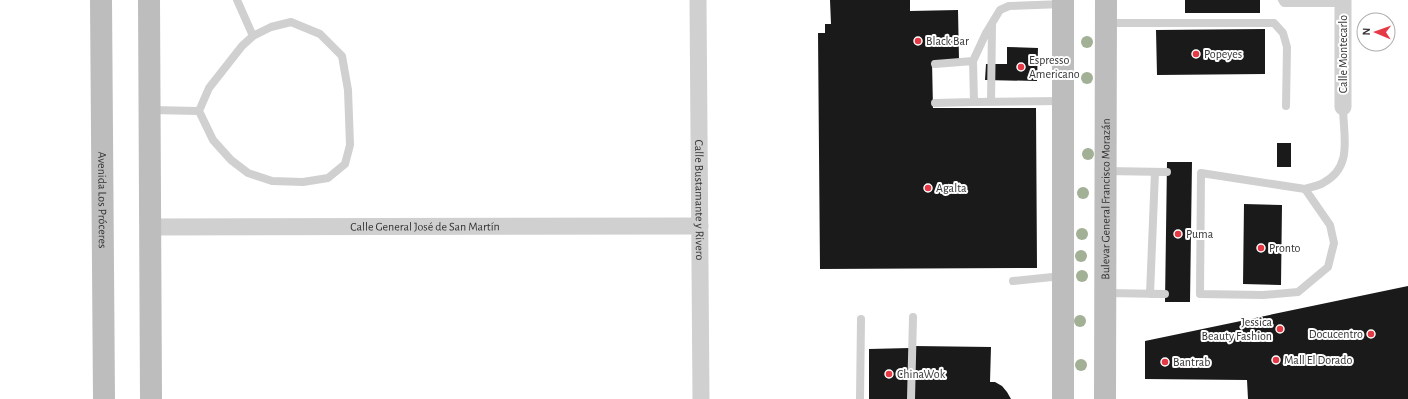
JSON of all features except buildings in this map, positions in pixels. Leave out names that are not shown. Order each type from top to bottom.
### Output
[{"type":"main road","name":"Avenida Los Próceres","points":[[101,0],[104,399]]},
{"type":"main road","points":[[149,0],[151,399]]},
{"type":"main road","name":"Bulevar General Francisco Morazán","points":[[1105,399],[1106,0]]},
{"type":"main road","points":[[1063,2],[1064,399]]},
{"type":"street","name":"Calle Bustamante y Rivero","points":[[698,0],[701,399]]},
{"type":"street","name":"Calle Montecarlo","points":[[1343,2],[1343,107]]},
{"type":"street","name":"Calle General José de San Martín","points":[[150,227],[700,226]]},
{"type":"lane","points":[[237,0],[253,36]]},
{"type":"lane","points":[[1282,0],[1284,3],[1343,2]]},
{"type":"lane","points":[[974,102],[973,61],[986,32],[1000,10],[1009,6],[1063,2]]},
{"type":"lane","points":[[291,22],[320,34],[342,56],[348,90],[350,145],[344,164],[328,178],[303,182],[272,181],[248,173],[231,160],[213,140],[199,111],[209,88],[242,46],[253,36],[271,27],[291,22]]},
{"type":"lane","points":[[991,102],[992,23]]},
{"type":"lane","points":[[1106,23],[1274,23],[1283,33],[1286,46],[1286,106]]},
{"type":"lane","points":[[935,64],[973,61]]},
{"type":"lane","points":[[935,104],[1063,101]]},
{"type":"lane","points":[[1305,189],[1330,225],[1334,243],[1328,267],[1298,292],[1263,295],[1200,294],[1201,173],[1305,189],[1323,183],[1337,173],[1346,150],[1343,107]]},
{"type":"lane","points":[[150,110],[199,111]]},
{"type":"lane","points":[[1106,171],[1167,172]]},
{"type":"lane","points":[[1150,294],[1155,172]]},
{"type":"lane","points":[[1013,281],[1063,276]]},
{"type":"lane","points":[[1105,293],[1165,294]]},
{"type":"lane","points":[[911,399],[913,317]]},
{"type":"lane","points":[[860,399],[861,319]]},
{"type":"place","name":"Black Bar","points":[[918,41]]},
{"type":"place","name":"Popeyes","points":[[1196,54]]},
{"type":"place","name":"Espresso Americano","points":[[1021,67]]},
{"type":"place","name":"Agalta","points":[[928,188]]},
{"type":"place","name":"Puma","points":[[1178,234]]},
{"type":"place","name":"Pronto","points":[[1261,248]]},
{"type":"place","name":"Jessica Beauty Fashion","points":[[1280,329]]},
{"type":"place","name":"Docucentro","points":[[1371,334]]},
{"type":"place","name":"Mall El Dorado","points":[[1276,360]]},
{"type":"place","name":"Bantrab","points":[[1165,362]]},
{"type":"place","name":"ChinaWok","points":[[889,374]]}]
